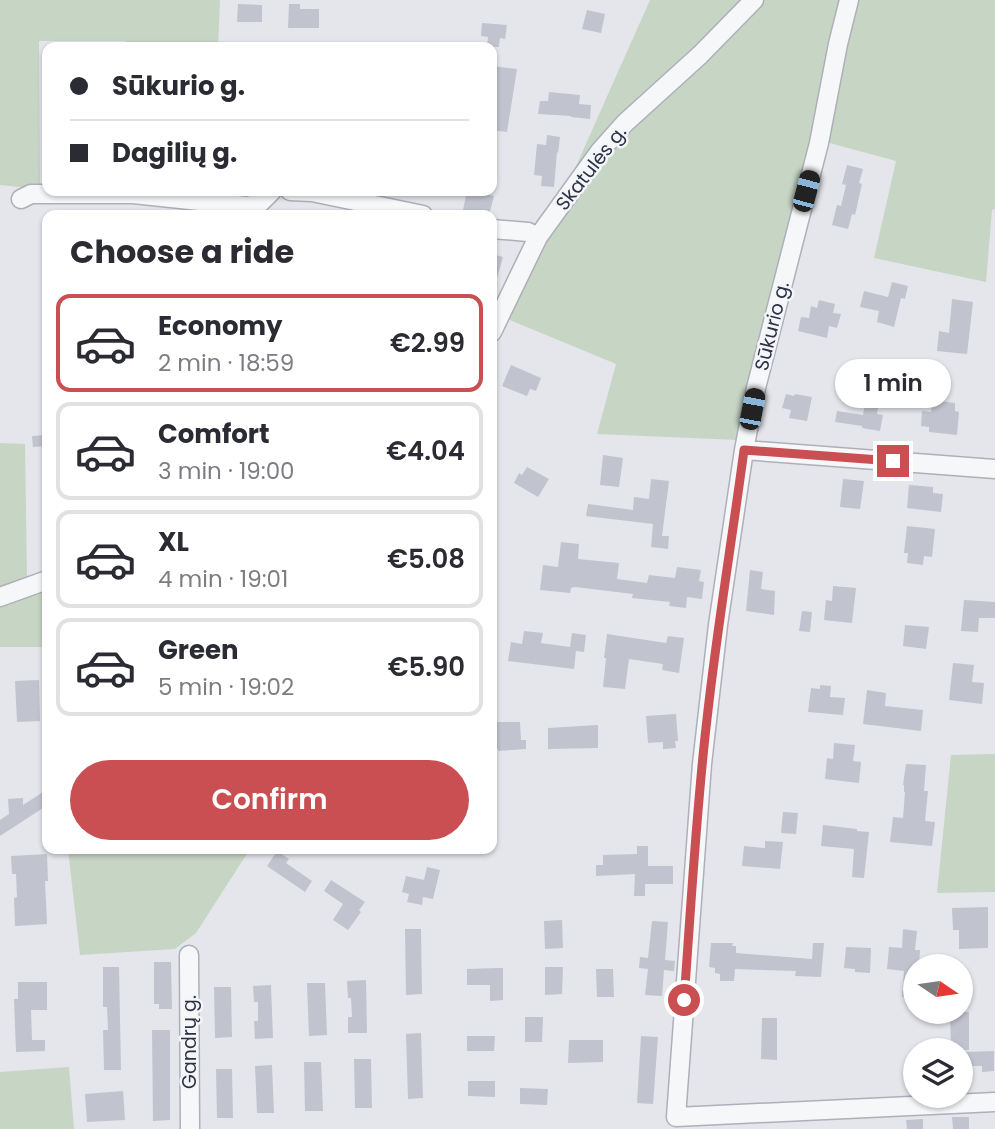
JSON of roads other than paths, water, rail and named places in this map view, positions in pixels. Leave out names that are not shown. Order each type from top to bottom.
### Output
[{"type":"street","name":"Skatulės g.","points":[[497,322],[538,237],[600,151],[754,0]]},
{"type":"street","name":"Sūkurio g.","points":[[670,1123],[702,764],[718,625],[744,450],[756,388],[819,142],[849,0]]},
{"type":"street","points":[[21,199],[31,194],[42,194]]},
{"type":"street","points":[[152,196],[247,206],[260,203],[267,196]]},
{"type":"street","points":[[331,196],[399,210]]},
{"type":"street","points":[[497,229],[528,232],[538,237]]},
{"type":"street","points":[[744,450],[995,469]]},
{"type":"street","points":[[0,597],[42,582]]},
{"type":"street","name":"Gandrų g.","points":[[188,955],[190,1129]]},
{"type":"street","points":[[670,1123],[995,1101]]}]
